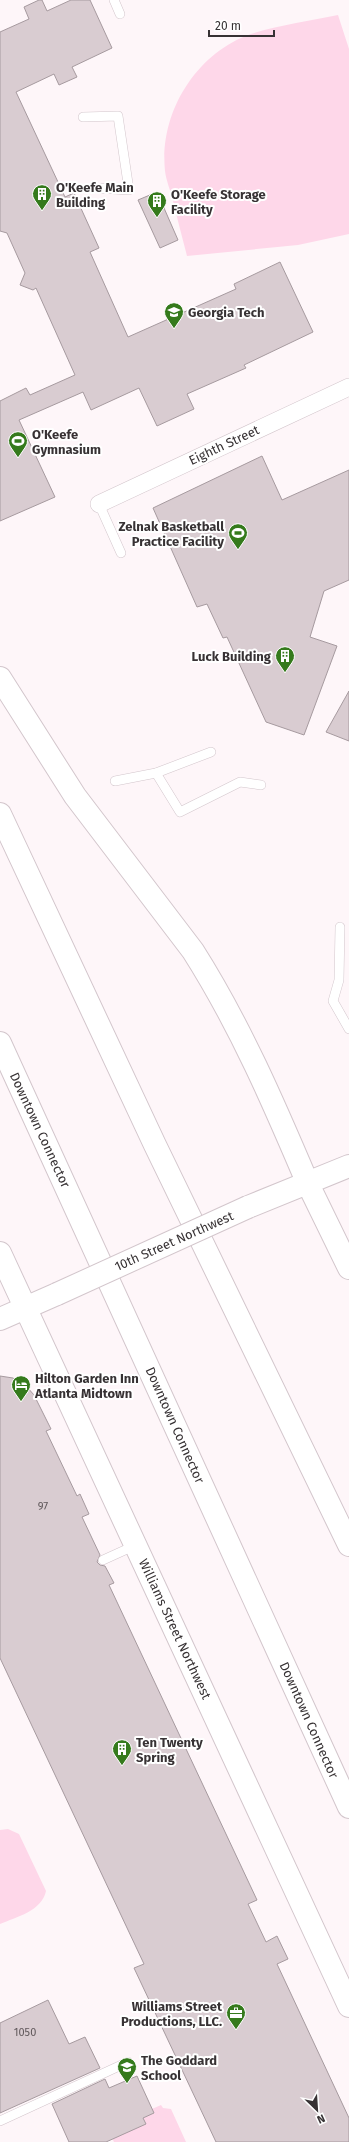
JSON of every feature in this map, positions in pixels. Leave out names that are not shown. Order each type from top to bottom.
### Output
[{"type":"main road","points":[[0,678],[75,796],[192,951],[208,976],[249,1050],[308,1184],[349,1268]]},
{"type":"main road","points":[[0,814],[155,1145],[349,1545]]},
{"type":"main road","name":"Downtown Connector","points":[[0,1044],[349,1807]]},
{"type":"main road","name":"10th Street Northwest","points":[[0,1319],[248,1208],[349,1166]]},
{"type":"main road","name":"Williams Street Northwest","points":[[0,1253],[349,2006]]},
{"type":"street","name":"Eighth Street","points":[[99,504],[349,387]]},
{"type":"lane","points":[[114,0],[120,14]]},
{"type":"lane","points":[[82,116],[118,116],[129,190],[96,188]]},
{"type":"lane","points":[[99,504],[121,553]]},
{"type":"lane","points":[[115,781],[156,772],[211,752]]},
{"type":"lane","points":[[156,772],[180,812],[240,782],[261,785]]},
{"type":"lane","points":[[340,927],[339,980],[333,1002],[349,1030]]},
{"type":"lane","points":[[103,1560],[136,1545]]},
{"type":"lane","points":[[0,2121],[128,2062]]},
{"type":"shaded area","points":[[338,15],[349,49],[349,234],[298,245],[187,256],[165,171],[165,149],[168,128],[175,107],[185,88],[198,70],[214,55],[231,43],[262,31]]},
{"type":"shaded area","points":[[8,1829],[19,1834],[46,1891],[44,1898],[34,1908],[21,1916],[0,1924],[0,1830]]},
{"type":"shaded area","points":[[161,2105],[163,2108],[171,2109],[186,2142],[114,2142],[110,2134],[146,2124],[143,2118],[154,2113],[152,2109]]},
{"type":"building","name":"O'Keefe Main Building","points":[[42,0],[47,11],[71,0],[90,0],[112,48],[72,67],[77,77],[59,85],[54,74],[16,92],[65,197],[74,193],[99,248],[90,252],[128,337],[236,289],[234,284],[280,262],[313,332],[244,365],[246,368],[187,394],[194,409],[157,426],[139,388],[91,410],[83,392],[19,420],[55,497],[0,521],[0,401],[26,388],[30,395],[75,375],[36,288],[33,290],[20,285],[25,273],[7,233],[0,231],[0,32],[29,19],[24,7]]},
{"type":"building","name":"O'Keefe Storage Facility","points":[[157,192],[178,240],[160,248],[138,200]]},
{"type":"building","name":"Zelnak Basketball Practice Facility","points":[[262,456],[282,500],[349,470],[349,580],[324,591],[310,637],[337,646],[304,735],[266,722],[227,637],[223,638],[207,604],[197,607],[153,508]]},
{"type":"building","points":[[349,691],[349,741],[326,732]]},
{"type":"building","points":[[0,1376],[13,1378],[27,1387],[34,1395],[51,1429],[46,1431],[77,1496],[80,1494],[89,1514],[82,1517],[100,1555],[97,1562],[100,1565],[105,1566],[114,1583],[109,1585],[257,1900],[248,1904],[266,1942],[277,1936],[288,1959],[277,1964],[349,2118],[349,2142],[216,2142],[134,1968],[144,1964],[0,1658]]},
{"type":"building","points":[[48,2000],[69,2044],[85,2037],[100,2068],[0,2113],[0,2023]]},
{"type":"building","points":[[137,2076],[154,2113],[143,2118],[146,2124],[106,2142],[69,2142],[52,2104],[105,2079],[109,2088]]},
{"type":"place","name":"O'Keefe Main Building","points":[[42,211]]},
{"type":"place","name":"O'Keefe Storage Facility","points":[[157,218]]},
{"type":"place","name":"Georgia Tech","points":[[174,329]]},
{"type":"place","name":"O'Keefe Gymnasium","points":[[18,458]]},
{"type":"place","name":"Zelnak Basketball Practice Facility","points":[[238,550]]},
{"type":"place","name":"Luck Building","points":[[285,673]]},
{"type":"place","name":"Hilton Garden Inn Atlanta Midtown","points":[[21,1402]]},
{"type":"place","name":"Ten Twenty Spring","points":[[122,1766]]},
{"type":"place","name":"Williams Street Productions, LLC.","points":[[236,2030]]},
{"type":"place","name":"The Goddard School","points":[[127,2084]]}]
